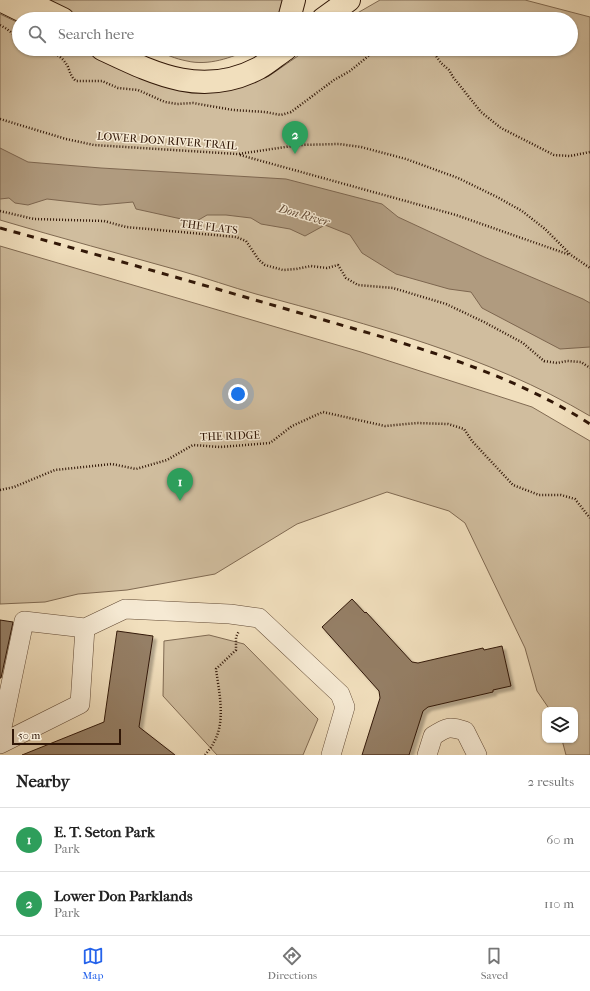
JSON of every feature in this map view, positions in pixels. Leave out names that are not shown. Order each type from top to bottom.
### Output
[{"type":"highway","points":[[0,0],[25,12]]},
{"type":"highway","points":[[25,0],[47,12]]},
{"type":"highway","points":[[291,12],[294,0]]},
{"type":"highway","points":[[333,12],[349,0]]},
{"type":"highway","points":[[118,56],[169,78],[205,83],[233,78],[259,68],[276,56]]},
{"type":"highway","points":[[149,56],[170,65],[193,70],[216,70],[239,65],[258,56]]},
{"type":"lane","points":[[0,737],[24,621],[85,628],[124,609],[230,614],[260,618],[340,694],[345,708],[331,755]]},
{"type":"lane","points":[[0,744],[80,704],[85,628]]},
{"type":"lane","points":[[427,755],[433,736],[443,729],[451,727],[465,730],[477,755]]},
{"type":"path","points":[[0,25],[7,28],[12,33]]},
{"type":"path","points":[[436,56],[449,70],[481,112],[501,128],[554,155],[570,156],[590,152]]},
{"type":"path","name":"LOWER DON RIVER TRAIL","points":[[0,119],[66,139],[94,145],[238,154],[299,145],[335,144],[361,147],[406,159],[458,178],[497,197],[522,212],[545,229],[571,255],[590,268]]},
{"type":"path","points":[[238,154],[456,215],[571,255]]},
{"type":"path","name":"THE FLATS","points":[[0,210],[34,219],[104,221],[126,227],[236,237],[246,241],[259,260],[265,265],[282,270],[312,266],[327,268],[338,265],[346,278],[358,285],[393,288],[446,304],[523,343],[544,361],[557,363],[566,361],[581,362],[590,368]]},
{"type":"path","name":"THE RIDGE","points":[[0,490],[14,487],[55,470],[112,464],[136,469],[167,460],[193,446],[220,447],[270,443],[292,426],[323,412],[385,426],[417,423],[448,424],[464,429],[472,441],[513,485],[539,495],[561,495],[575,499],[590,518]]},
{"type":"path","points":[[205,755],[215,742],[220,725],[220,704],[216,669],[236,650],[236,637],[245,616]]},
{"type":"shaded area","points":[[44,0],[283,0],[280,12],[71,12]]},
{"type":"shaded area","points":[[380,0],[525,0],[571,12],[359,12]]},
{"type":"shaded area","points":[[0,14],[12,20],[12,56],[93,56],[164,86],[202,93],[234,89],[269,76],[298,56],[578,56],[578,14],[590,17],[590,416],[551,395],[510,376],[469,359],[385,330],[0,220]]},
{"type":"shaded area","points":[[171,56],[232,56],[211,62],[195,62]]},
{"type":"shaded area","points":[[0,246],[361,352],[532,407],[590,441],[590,755],[566,755],[563,743],[578,743],[578,707],[548,707],[537,691],[525,648],[465,523],[449,511],[387,492],[297,524],[215,574],[127,590],[78,594],[45,602],[0,604]]},
{"type":"shaded area","points":[[209,635],[244,644],[318,719],[303,755],[217,755],[163,696],[164,641]]},
{"type":"water","name":"Don River","points":[[0,148],[28,162],[286,179],[382,204],[398,217],[484,257],[590,303],[590,347],[560,349],[482,308],[471,292],[449,289],[396,274],[362,253],[350,235],[325,225],[305,236],[290,229],[261,224],[251,218],[226,215],[207,215],[195,222],[136,209],[133,202],[100,205],[47,199],[28,205],[15,203],[9,198],[0,199]]},
{"type":"building","points":[[352,599],[412,662],[418,663],[483,648],[484,650],[502,646],[511,686],[493,690],[493,692],[428,707],[423,711],[409,755],[362,755],[380,698],[379,691],[322,627]]},
{"type":"building","points":[[0,620],[13,622],[1,678],[0,678]]},
{"type":"building","points":[[117,631],[153,636],[139,727],[175,755],[22,755],[104,722]]},
{"type":"railway","points":[[0,228],[423,349],[492,374],[526,389],[559,405],[590,424]]},
{"type":"place","name":"Lower Don Parklands","points":[[295,154]]},
{"type":"place","name":"E. T. Seton Park","points":[[180,501]]}]
